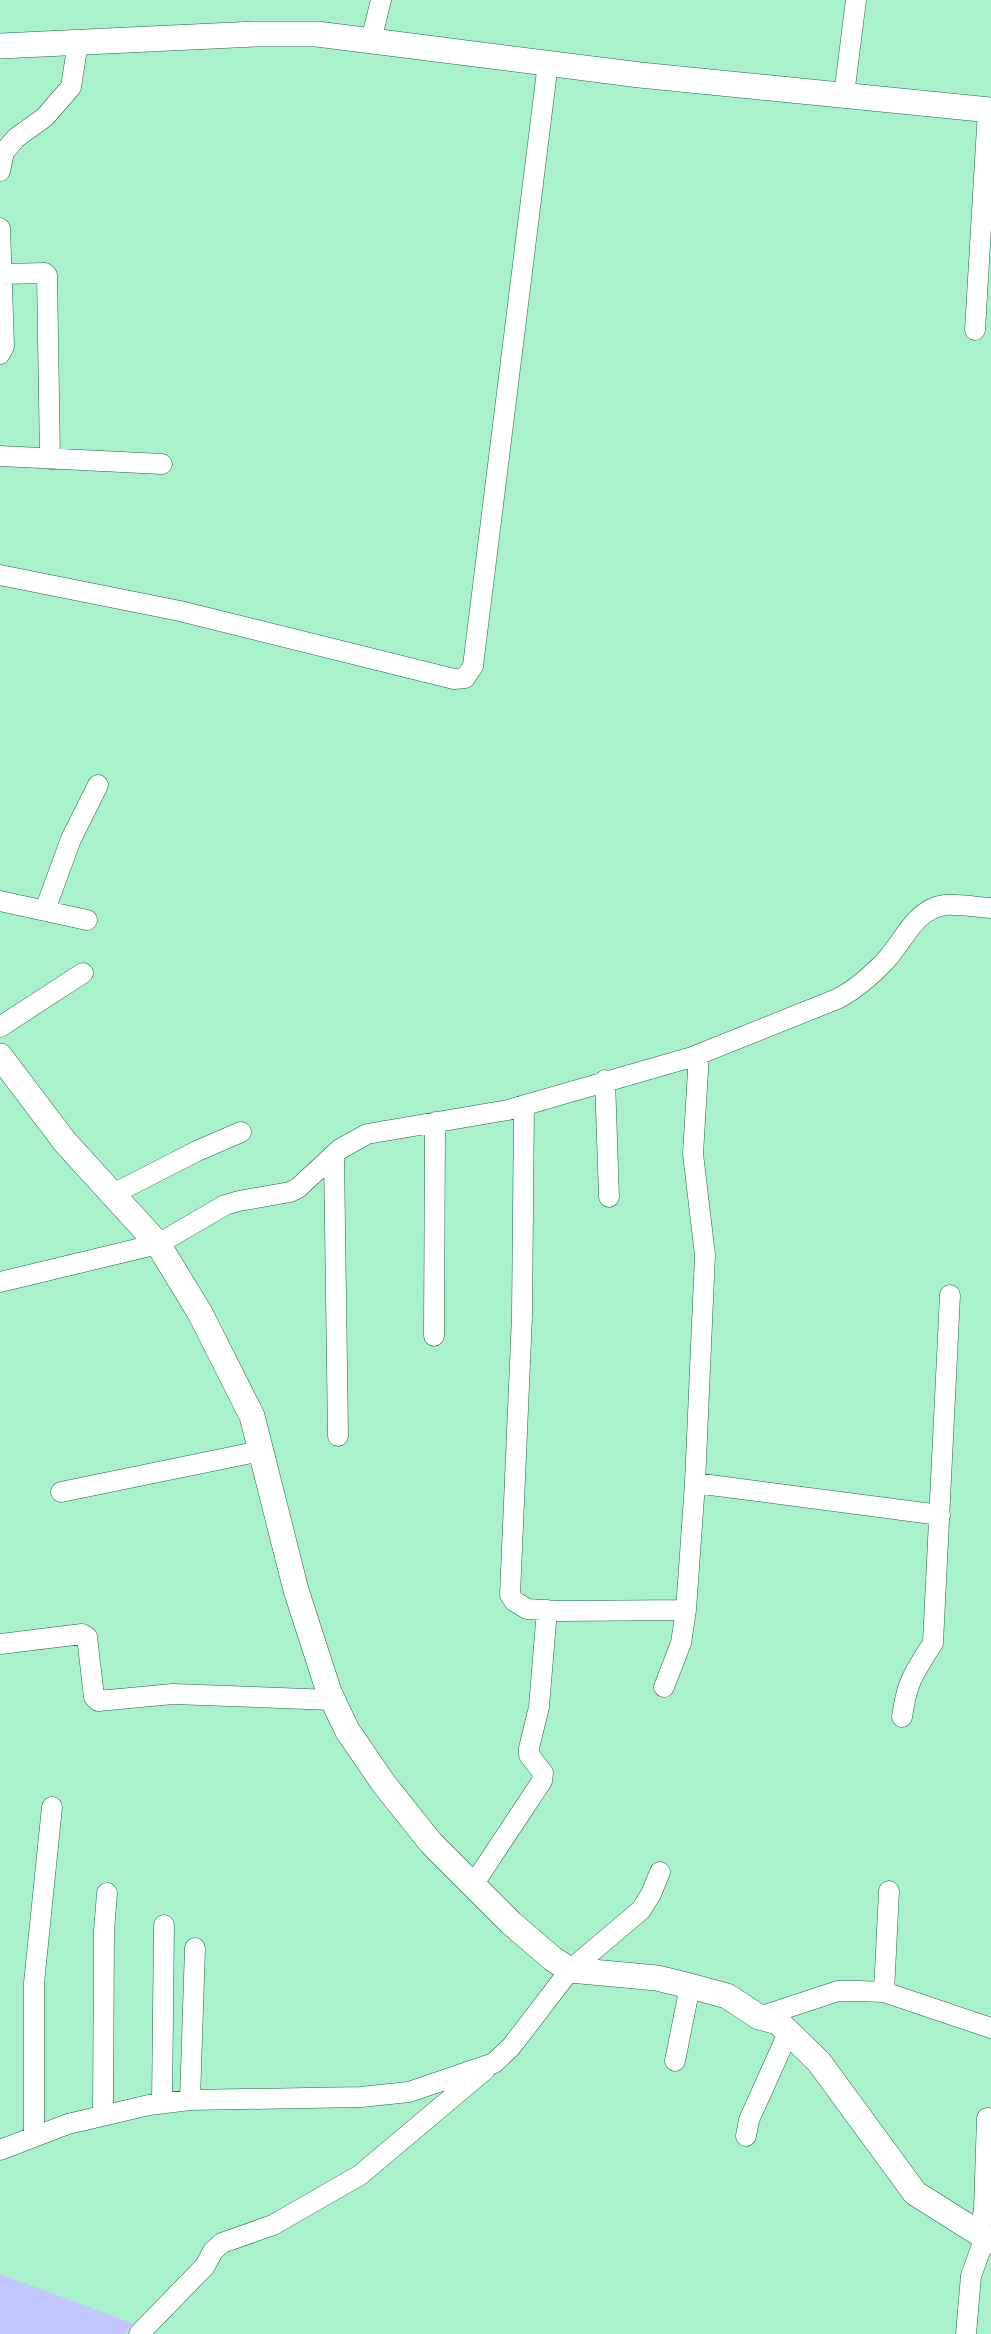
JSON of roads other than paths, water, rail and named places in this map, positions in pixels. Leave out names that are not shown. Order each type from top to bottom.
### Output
[{"type":"street","points":[[371,41],[380,0]]},
{"type":"street","points":[[844,95],[856,0]]},
{"type":"street","points":[[0,46],[265,34],[317,34],[640,75],[989,110],[975,330]]},
{"type":"street","points":[[0,172],[4,152],[16,138],[46,117],[71,87],[78,42]]},
{"type":"street","points":[[0,575],[180,612],[454,679],[465,678],[473,666],[548,63]]},
{"type":"street","points":[[0,228],[4,346],[0,354]]},
{"type":"street","points":[[2,274],[47,274],[50,459]]},
{"type":"street","points":[[0,456],[162,464]]},
{"type":"street","points":[[44,910],[71,839],[98,784]]},
{"type":"street","points":[[0,901],[87,920]]},
{"type":"street","points":[[0,1282],[158,1244],[225,1206],[239,1201],[283,1194],[298,1188],[350,1142],[367,1134],[508,1110],[699,1054],[837,999],[856,989],[888,958],[913,922],[928,912],[944,905],[991,908]]},
{"type":"street","points":[[0,1027],[83,973]]},
{"type":"street","points":[[664,1687],[681,1643],[686,1610],[695,1483],[705,1255],[693,1154],[699,1054]]},
{"type":"street","points":[[0,1056],[66,1142],[158,1244],[200,1313],[252,1416],[296,1590],[333,1700],[347,1730],[384,1784],[431,1843],[553,1959],[570,1970],[657,1978],[690,1986],[727,1996],[759,2017],[778,2022],[819,2062],[915,2193],[985,2237]]},
{"type":"street","points":[[605,1080],[609,1196]]},
{"type":"street","points":[[524,1105],[522,1316],[510,1594],[514,1600],[527,1608],[547,1610],[686,1610]]},
{"type":"street","points":[[434,1336],[435,1122]]},
{"type":"street","points":[[113,1194],[197,1151],[241,1132]]},
{"type":"street","points":[[334,1156],[338,1436]]},
{"type":"street","points":[[902,1717],[906,1691],[913,1674],[933,1643],[950,1295]]},
{"type":"street","points":[[61,1492],[261,1451]]},
{"type":"street","points":[[695,1483],[940,1516]]},
{"type":"street","points":[[473,1885],[542,1781],[543,1773],[529,1755],[529,1748],[539,1707],[547,1610]]},
{"type":"street","points":[[0,1644],[82,1634],[87,1637],[94,1697],[98,1701],[173,1694],[333,1700]]},
{"type":"street","points":[[34,2135],[34,1983],[52,1807]]},
{"type":"street","points":[[139,2334],[204,2266],[213,2251],[222,2243],[273,2225],[360,2176],[511,2047],[570,1970],[641,1910],[651,1894],[660,1872]]},
{"type":"street","points":[[884,1992],[889,1891]]},
{"type":"street","points":[[103,2115],[104,1931],[107,1893]]},
{"type":"street","points":[[162,2103],[164,1925]]},
{"type":"street","points":[[190,2100],[195,1948]]},
{"type":"street","points":[[674,2061],[690,1986]]},
{"type":"street","points":[[759,2017],[838,1991],[884,1992],[991,2028]]},
{"type":"street","points":[[746,2136],[749,2120],[788,2031]]},
{"type":"street","points":[[0,2150],[34,2135],[103,2115],[162,2103],[190,2100],[361,2097],[410,2092],[494,2062]]},
{"type":"street","points":[[966,2334],[972,2276],[985,2237],[987,2118]]}]
